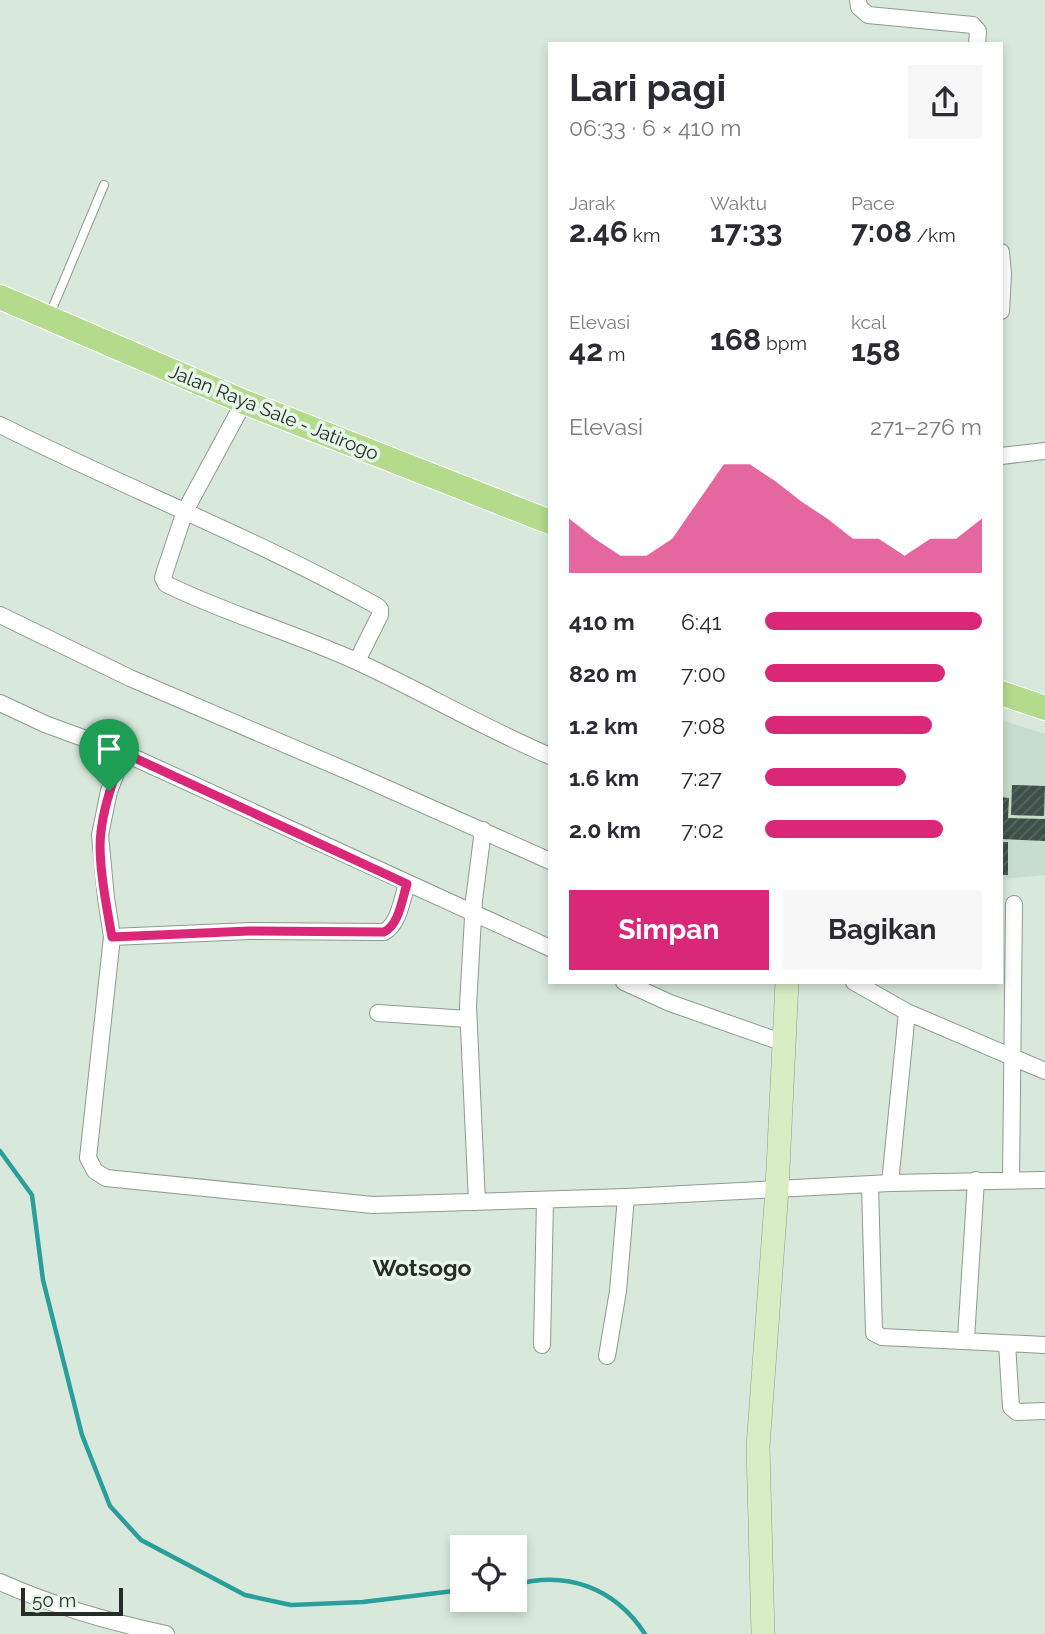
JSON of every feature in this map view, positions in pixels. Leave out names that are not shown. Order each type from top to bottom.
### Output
[{"type":"main road","name":"Jalan Raya Sale - Jatirogo","points":[[0,297],[244,402],[548,522]]},
{"type":"main road","points":[[1003,694],[1045,708]]},
{"type":"main road","points":[[763,1634],[758,1447],[777,1189],[787,984]]},
{"type":"street","points":[[858,0],[859,7],[868,15],[973,26],[978,30],[977,42]]},
{"type":"street","points":[[244,402],[186,511],[164,571],[166,584],[208,604],[356,661],[503,736],[548,755]]},
{"type":"street","points":[[0,425],[56,454],[314,571],[377,606],[380,614],[356,661]]},
{"type":"street","points":[[1003,456],[1045,451]]},
{"type":"street","points":[[0,615],[130,678],[548,860]]},
{"type":"street","points":[[0,703],[45,724],[124,753],[548,947]]},
{"type":"street","points":[[124,753],[109,791],[100,835],[112,937],[88,1158],[95,1171],[106,1178],[373,1205],[626,1197],[890,1183],[1045,1180]]},
{"type":"street","points":[[477,1202],[468,1019],[474,914],[483,830]]},
{"type":"street","points":[[112,937],[249,931],[384,932],[395,922],[407,884]]},
{"type":"street","points":[[1011,1180],[1014,904]]},
{"type":"street","points":[[628,984],[670,1003],[784,1043]]},
{"type":"street","points":[[857,984],[906,1012],[1045,1071]]},
{"type":"street","points":[[890,1183],[906,1012]]},
{"type":"street","points":[[378,1013],[468,1019]]},
{"type":"street","points":[[966,1339],[976,1180]]},
{"type":"street","points":[[870,1185],[874,1333],[882,1337],[966,1339],[1045,1345]]},
{"type":"street","points":[[607,1356],[618,1291],[626,1197]]},
{"type":"street","points":[[542,1345],[545,1200]]},
{"type":"street","points":[[1007,1344],[1011,1407],[1017,1412],[1045,1411]]},
{"type":"street","points":[[0,1582],[30,1596],[106,1621],[166,1634]]},
{"type":"lane","points":[[49,317],[104,185]]},
{"type":"shaded area","points":[[1003,721],[1045,734],[1045,875],[1003,879]]},
{"type":"building","points":[[1012,785],[1045,786],[1044,816],[1011,815]]},
{"type":"building","points":[[1003,797],[1009,798],[1008,818],[1045,819],[1045,841],[1003,839]]},
{"type":"building","points":[[1003,842],[1008,842],[1008,875],[1003,875]]},
{"type":"waterway","points":[[0,1151],[32,1195],[43,1280],[82,1435],[110,1506],[141,1540],[245,1595],[291,1605],[363,1602],[450,1591]]},
{"type":"waterway","points":[[527,1582],[553,1580],[588,1587],[619,1605],[645,1634]]},
{"type":"district","name":"Wotsogo","points":[[422,1268]]},
{"type":"route","points":[[124,753],[407,884],[395,922],[384,932],[249,931],[112,937],[100,835],[109,791],[124,753]]}]
